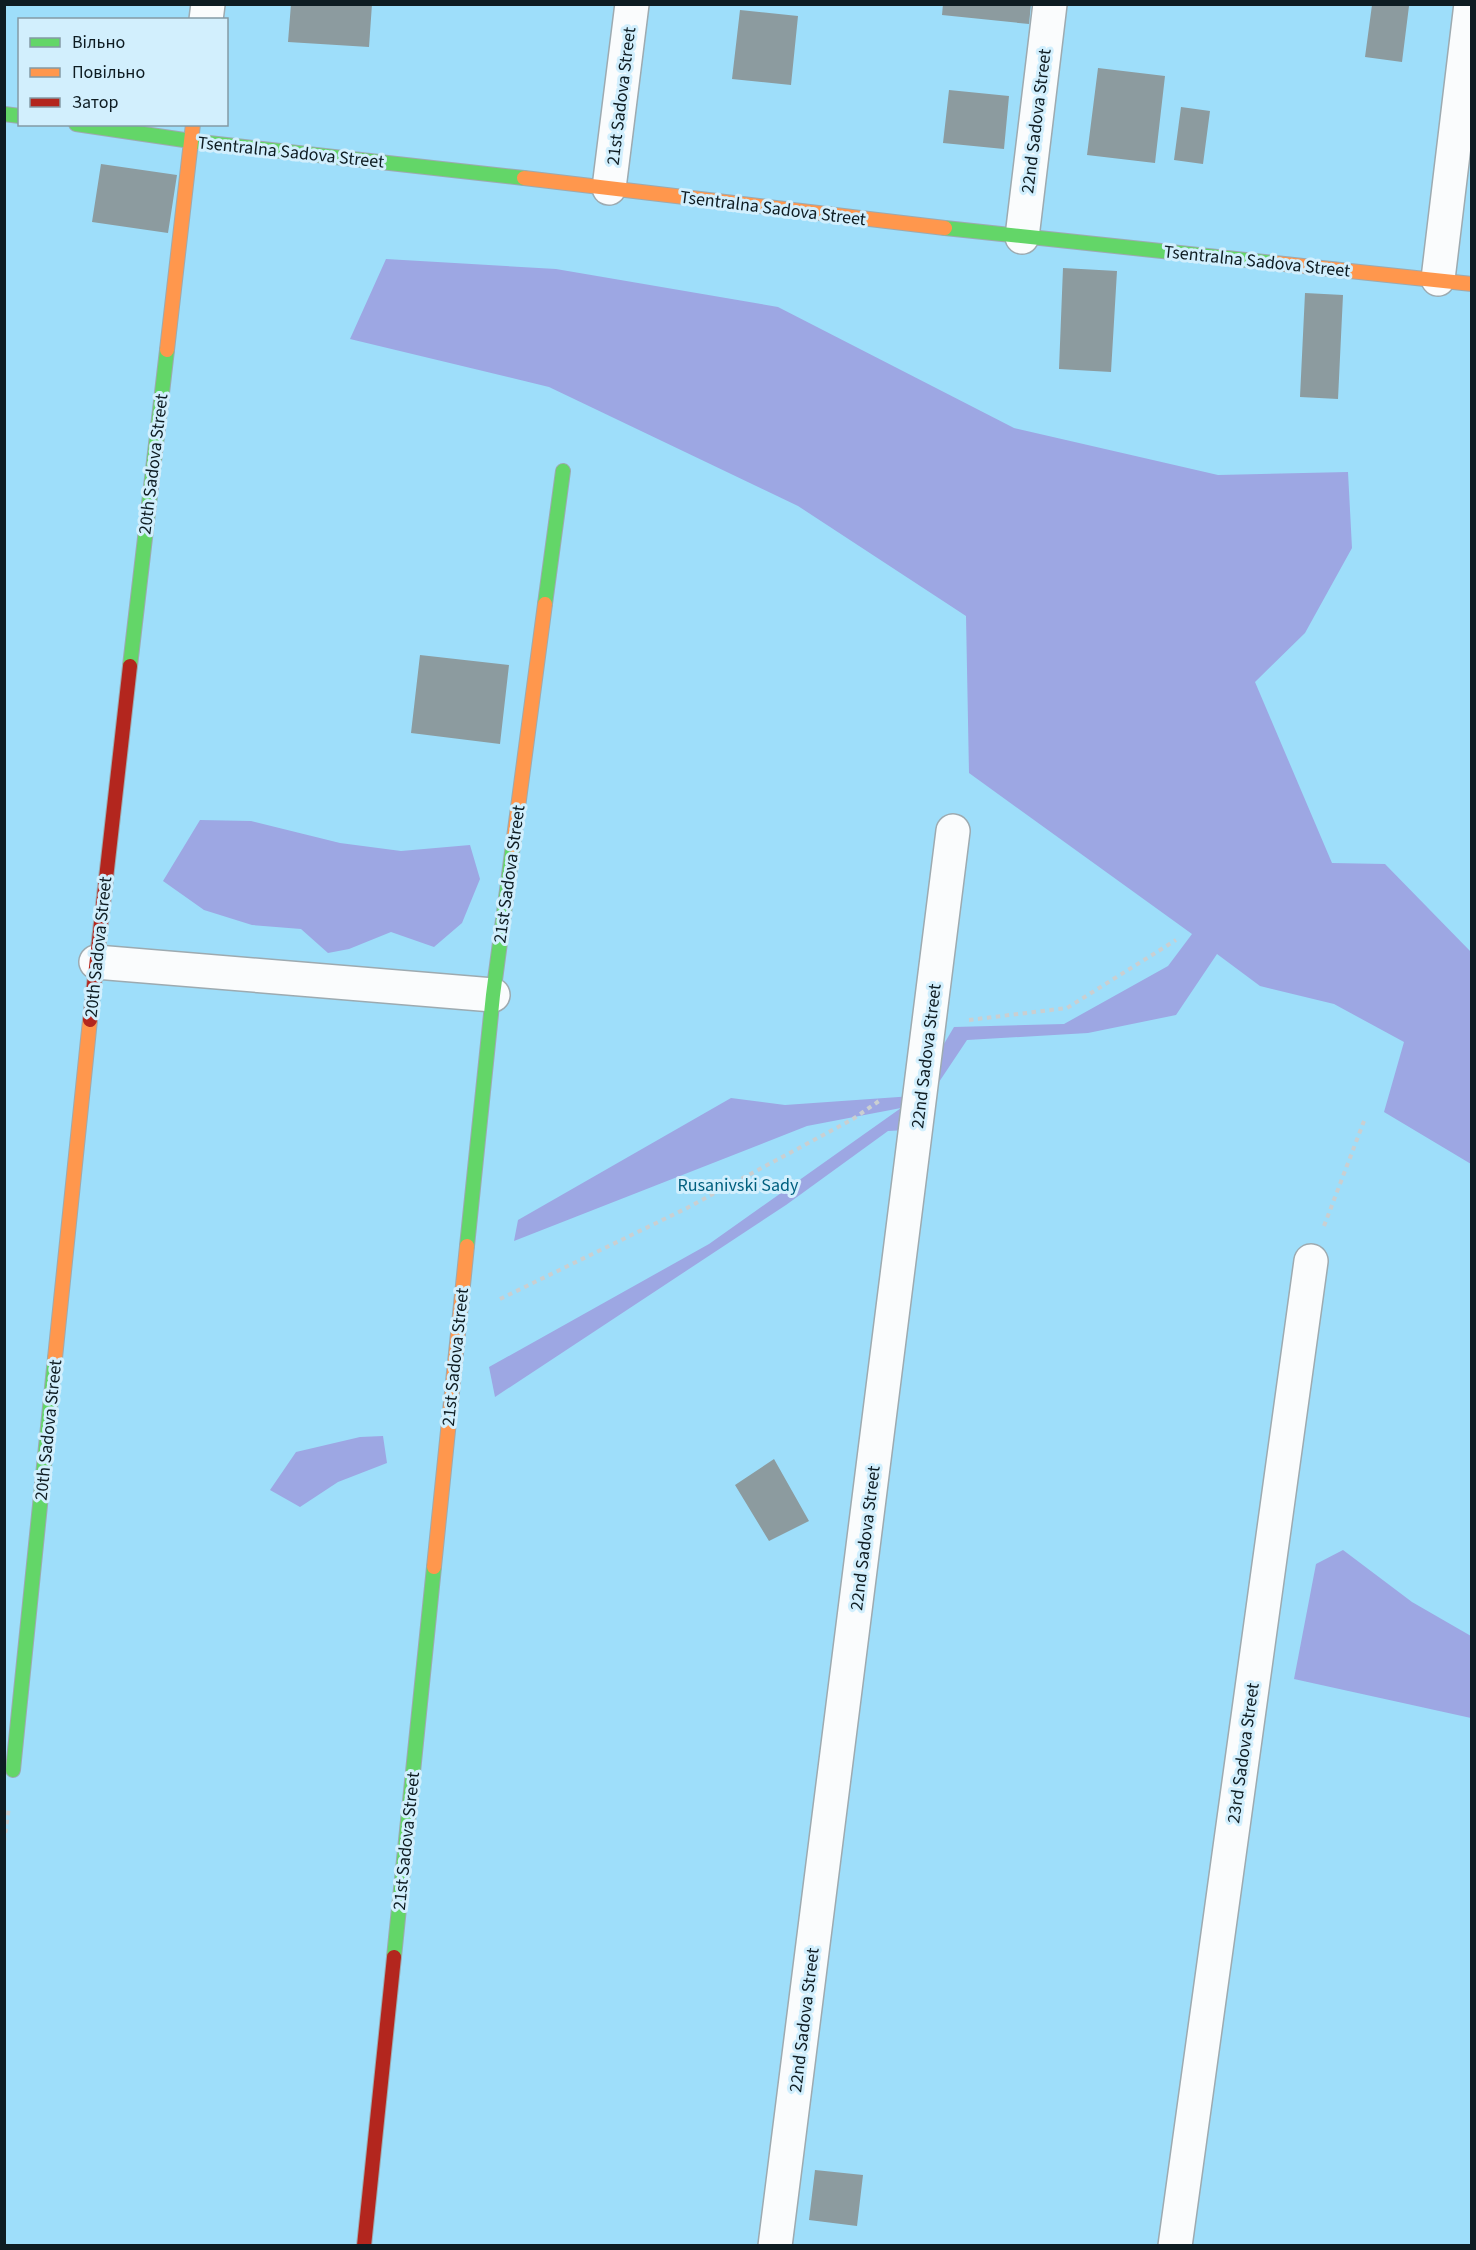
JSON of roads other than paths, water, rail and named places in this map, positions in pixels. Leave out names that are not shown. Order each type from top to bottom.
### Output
[{"type":"street","name":"21st Sadova Street","points":[[609,188],[632,4]]},
{"type":"street","name":"22nd Sadova Street","points":[[1022,237],[1050,4]]},
{"type":"street","points":[[1438,279],[1471,4]]},
{"type":"street","name":"Tsentralna Sadova Street","points":[[89,126],[190,141],[1022,237],[1472,284]]},
{"type":"street","name":"20th Sadova Street","points":[[13,1770],[96,962],[193,126]]},
{"type":"street","name":"21st Sadova Street","points":[[364,2246],[493,995],[563,471]]},
{"type":"street","name":"22nd Sadova Street","points":[[776,2246],[953,831]]},
{"type":"street","points":[[96,962],[493,995]]},
{"type":"street","name":"23rd Sadova Street","points":[[1175,2246],[1311,1261]]},
{"type":"park label","name":"Rusanivski Sady","points":[[738,1185]]}]
